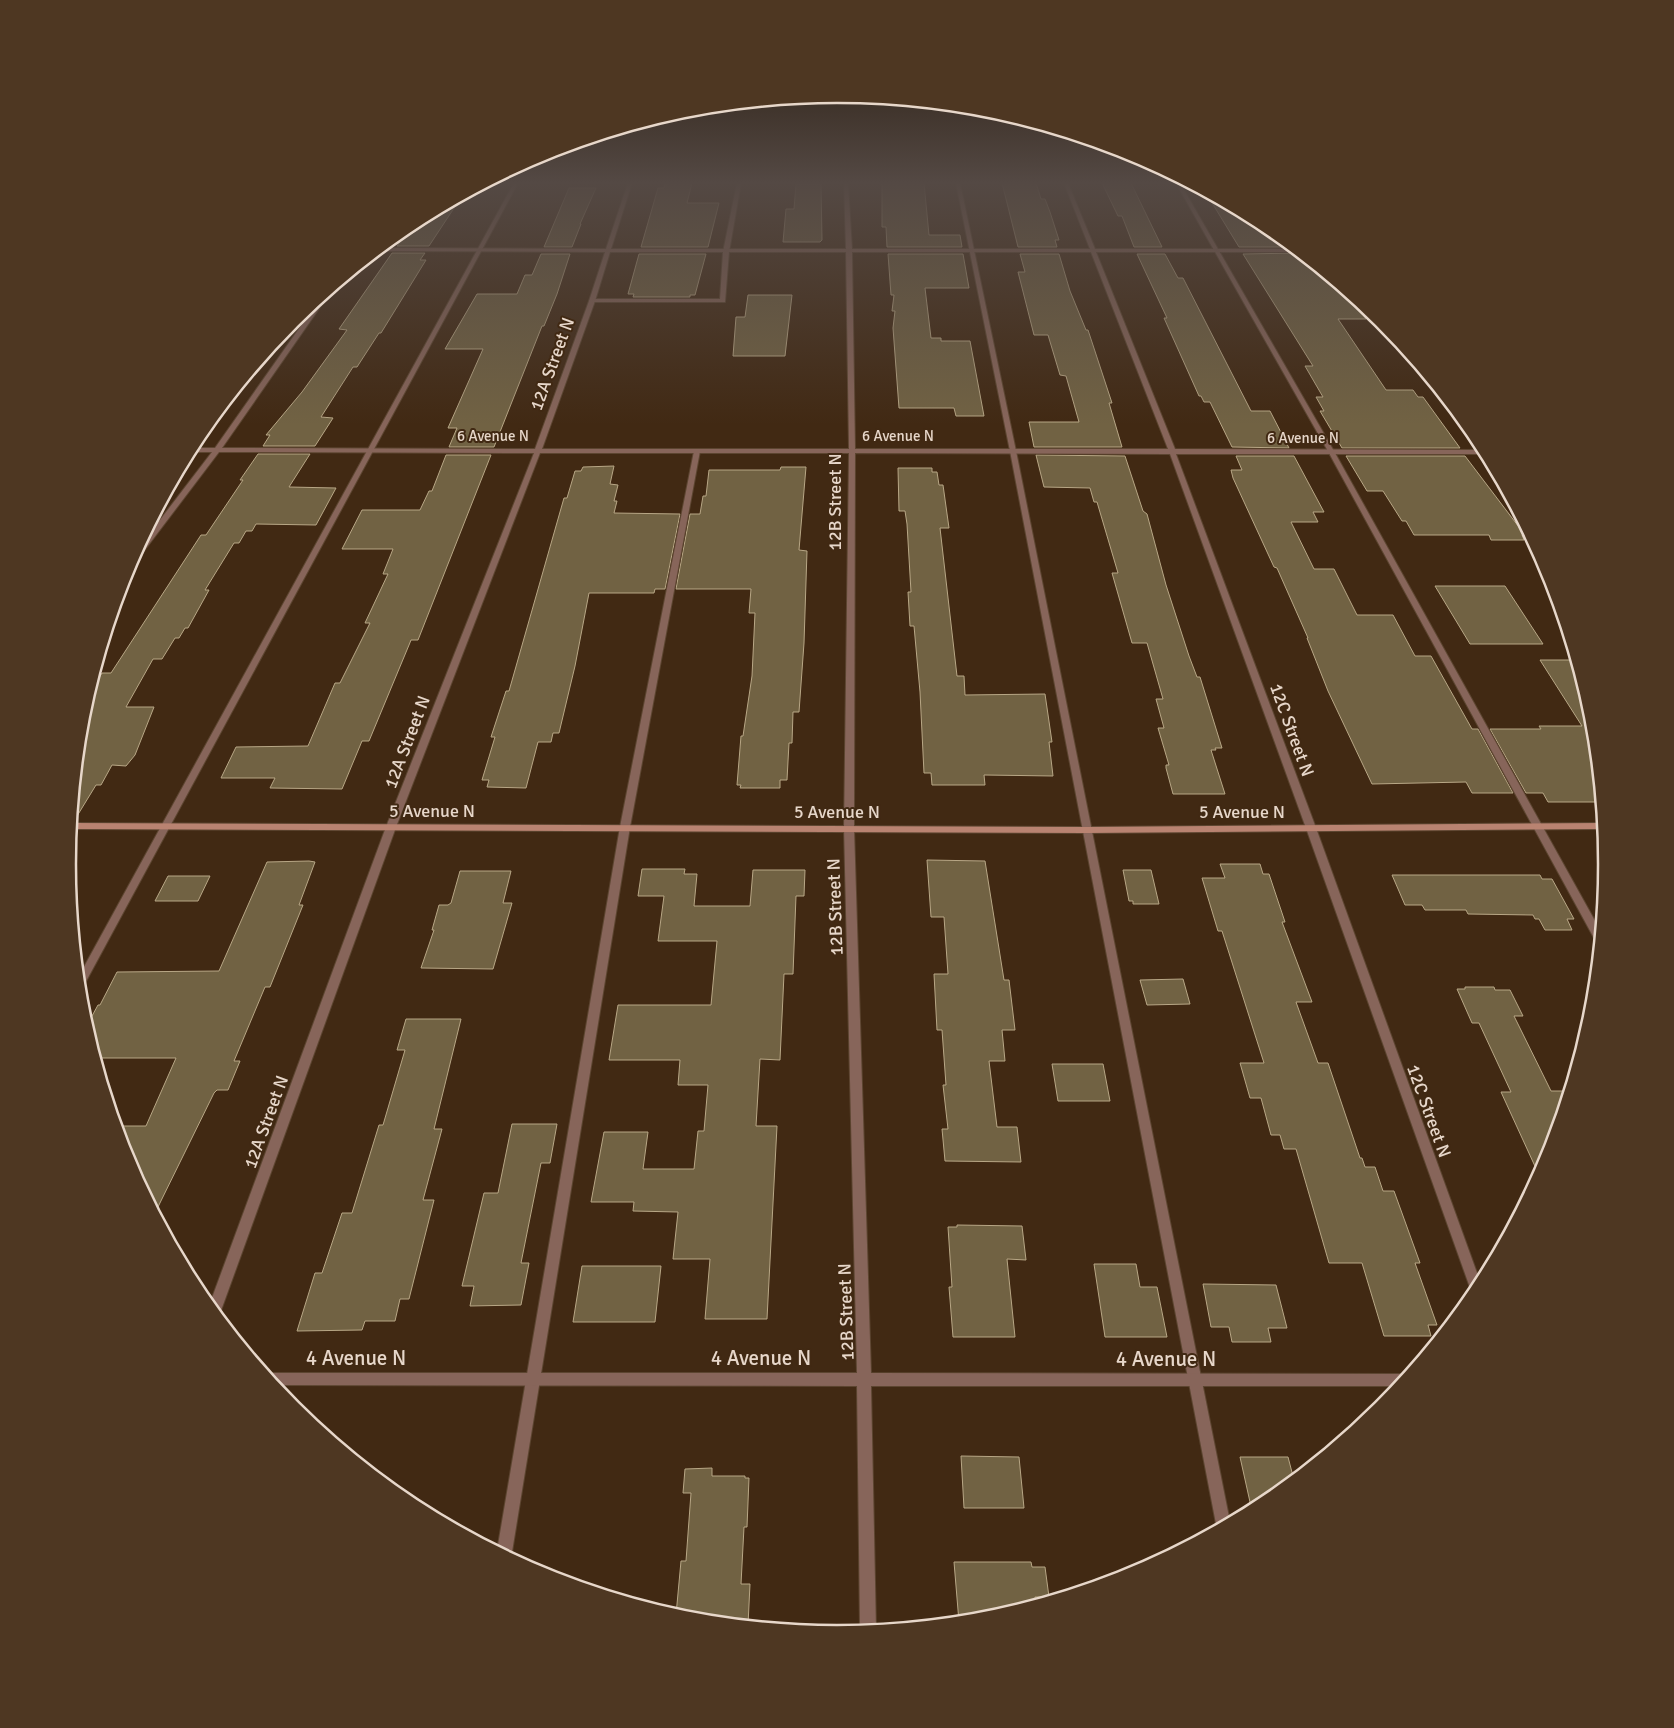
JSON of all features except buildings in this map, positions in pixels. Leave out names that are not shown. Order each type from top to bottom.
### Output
[{"type":"main road","name":"5 Avenue N","points":[[78,826],[1086,830],[1596,826]]},
{"type":"street","points":[[85,974],[164,826],[473,264]]},
{"type":"street","name":"12A Street N","points":[[217,1305],[391,828],[538,450],[592,301],[603,264]]},
{"type":"street","points":[[592,301],[723,301],[725,264]]},
{"type":"street","name":"12B Street N","points":[[849,264],[852,450],[849,828],[864,1380],[868,1624]]},
{"type":"street","points":[[976,264],[1222,1520]]},
{"type":"street","name":"12C Street N","points":[[1097,264],[1172,451],[1311,828],[1473,1282]]},
{"type":"street","points":[[1223,264],[1332,452],[1594,930]]},
{"type":"street","points":[[152,535],[217,450],[313,313]]},
{"type":"street","name":"6 Avenue N","points":[[199,450],[1477,452]]},
{"type":"street","points":[[505,1548],[625,827],[697,451]]},
{"type":"street","name":"4 Avenue N","points":[[277,1379],[1396,1380]]}]
